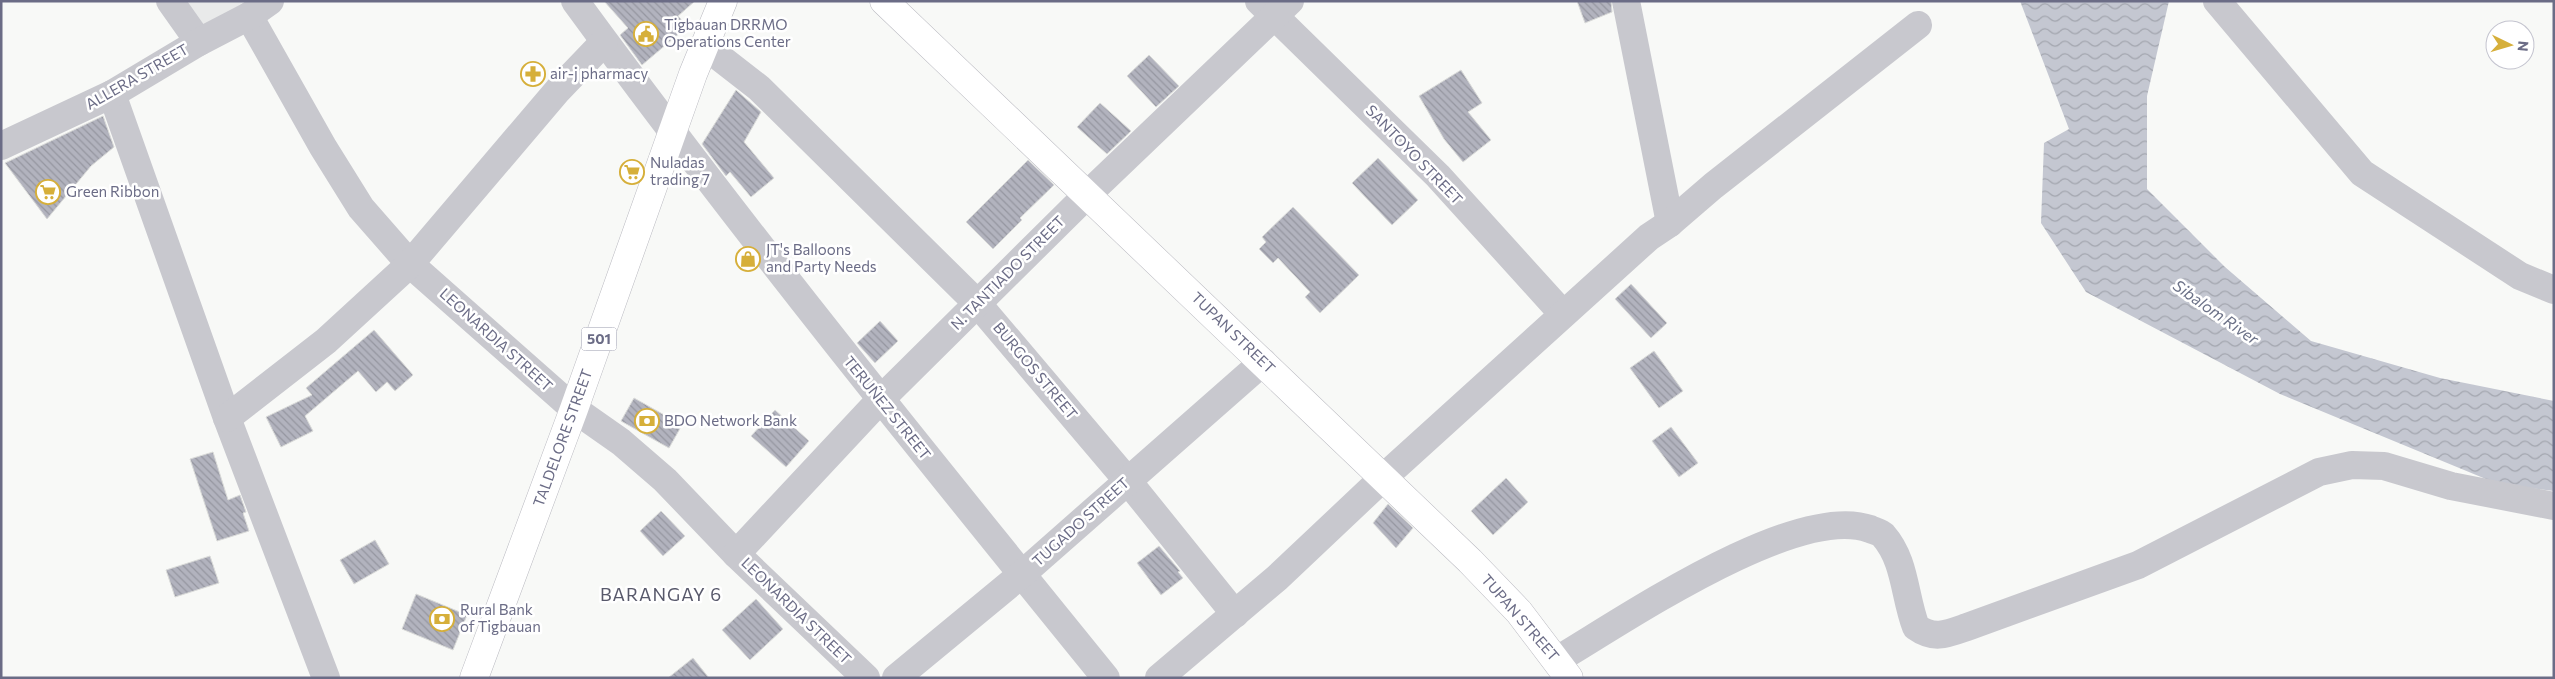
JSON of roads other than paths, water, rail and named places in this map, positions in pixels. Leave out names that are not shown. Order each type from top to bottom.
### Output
[{"type":"main road","name":"TALDELORE STREET","points":[[474,678],[574,409],[672,135],[723,1]]},
{"type":"main road","name":"TUPAN STREET","points":[[884,1],[1470,560],[1519,612],[1563,669]]},
{"type":"street","points":[[170,1],[199,42]]},
{"type":"street","name":"TERUÑEZ STREET","points":[[574,1],[672,135],[880,400],[1106,678]]},
{"type":"street","points":[[1626,1],[1670,223]]},
{"type":"street","points":[[2217,1],[2362,173],[2520,276],[2554,290]]},
{"type":"street","name":"N. TANTIADO STREET","points":[[736,554],[880,400],[1274,7]]},
{"type":"street","name":"SANTOYO STREET","points":[[1274,7],[1438,176],[1563,314]]},
{"type":"street","name":"ALLERA STREET","points":[[1,146],[112,94],[259,9]]},
{"type":"street","name":"LEONARDIA STREET","points":[[259,9],[323,147],[361,208],[410,264],[574,409],[621,442],[665,480],[736,554],[866,678]]},
{"type":"street","points":[[1159,678],[1277,578],[1384,477],[1649,237],[1670,223],[1713,186],[1918,26]]},
{"type":"street","points":[[227,418],[326,341],[410,264],[558,90],[604,42]]},
{"type":"street","name":"BURGOS STREET","points":[[705,46],[759,88],[978,304],[1127,480],[1235,614]]},
{"type":"street","points":[[112,94],[227,418],[326,678]]},
{"type":"street","name":"TUGADO STREET","points":[[896,678],[1022,574],[1263,362]]},
{"type":"street","points":[[1563,669],[1660,599],[1744,552],[1796,532],[1843,524],[1859,525],[1882,534],[1900,561],[1916,627],[1927,635],[1945,634],[1967,627],[2138,565],[2319,472],[2352,465],[2384,466],[2451,486],[2554,506]]},
{"type":"water","name":"Sibalom River","points":[[2020,1],[2169,1],[2147,96],[2147,189],[2225,267],[2311,341],[2440,378],[2554,401],[2554,491],[2498,484],[2280,394],[2086,292],[2041,223],[2044,143],[2069,129]]},
{"type":"place","name":"Tigbauan DRRMO Operations Center","points":[[646,34]]},
{"type":"place","name":"air-j pharmacy","points":[[533,74]]},
{"type":"place","name":"Nuladas trading 7","points":[[632,172]]},
{"type":"place","name":"Green Ribbon","points":[[48,192]]},
{"type":"place","name":"JT's Balloons and Party Needs","points":[[748,259]]},
{"type":"place","name":"BDO Network Bank","points":[[647,421]]},
{"type":"place","name":"Rural Bank of Tigbauan","points":[[442,619]]},
{"type":"district","name":"BARANGAY 6","points":[[661,595]]}]
